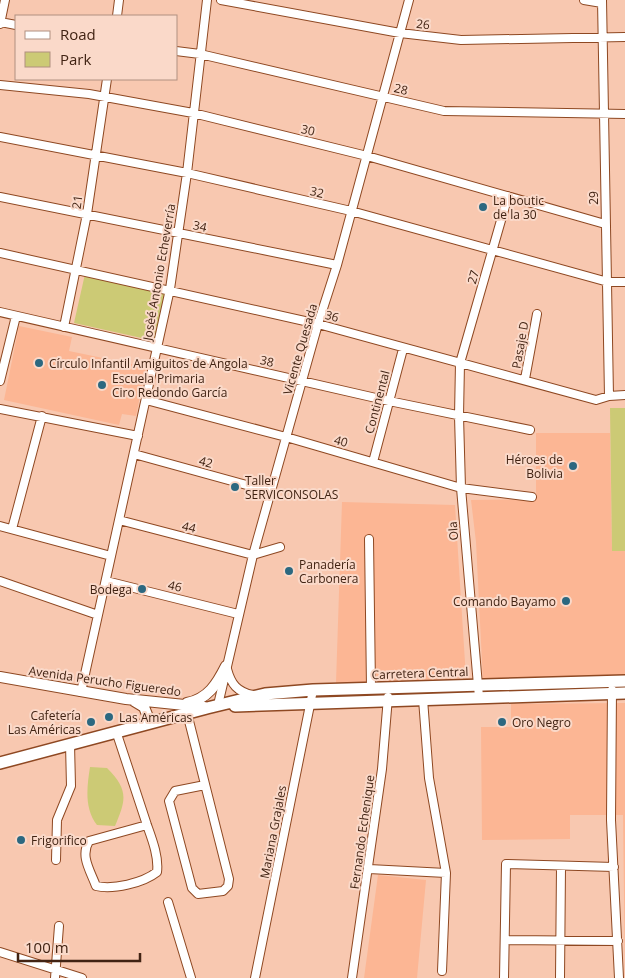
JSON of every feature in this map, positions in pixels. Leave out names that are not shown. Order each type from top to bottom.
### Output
[{"type":"highway","name":"Carretera Central","points":[[212,706],[310,703],[479,685],[625,681]]},
{"type":"highway","name":"Carretera Central","points":[[0,763],[212,706],[265,694],[371,688],[388,694],[423,699],[625,693]]},
{"type":"main road","points":[[171,704],[199,700],[217,683],[226,666]]},
{"type":"main road","name":"Avenida Perucho Figueredo","points":[[0,677],[126,699],[212,706]]},
{"type":"main road","points":[[126,699],[144,707],[155,721],[161,711],[152,702]]},
{"type":"street","points":[[5,0],[0,23],[15,25]]},
{"type":"street","points":[[117,15],[119,0]]},
{"type":"street","name":"Josèé Antonio Echeverría","points":[[81,692],[170,289],[187,173],[207,0]]},
{"type":"street","name":"26","points":[[221,0],[400,33],[461,40],[625,37]]},
{"type":"street","name":"Vicente Quesada","points":[[212,706],[226,666],[253,554],[318,324],[337,265],[409,0]]},
{"type":"street","points":[[584,0],[602,1]]},
{"type":"street","name":"29","points":[[602,1],[609,396]]},
{"type":"street","name":"28","points":[[178,51],[200,54],[444,111],[625,114]]},
{"type":"street","name":"21","points":[[64,327],[87,214],[107,80]]},
{"type":"street","name":"30","points":[[0,85],[105,97],[193,112],[367,156],[605,224]]},
{"type":"street","name":"32","points":[[0,137],[187,173],[351,211],[608,282],[625,282]]},
{"type":"street","name":"27","points":[[460,363],[508,196]]},
{"type":"street","name":"34","points":[[0,197],[337,265]]},
{"type":"street","name":"36","points":[[0,253],[170,289],[318,324],[403,349],[525,379],[596,400],[609,396],[625,395]]},
{"type":"street","name":"38","points":[[0,312],[389,401],[530,430]]},
{"type":"street","name":"Pasaje D","points":[[525,379],[537,314]]},
{"type":"street","points":[[0,381],[16,316]]},
{"type":"street","name":"Continental","points":[[373,462],[403,349]]},
{"type":"street","name":"Ola","points":[[460,363],[461,488],[480,697]]},
{"type":"street","name":"40","points":[[146,400],[286,437],[461,488],[532,497]]},
{"type":"street","points":[[0,409],[138,436]]},
{"type":"street","points":[[12,529],[42,416]]},
{"type":"street","name":"42","points":[[134,454],[272,492]]},
{"type":"street","name":"44","points":[[119,520],[253,554]]},
{"type":"street","points":[[0,526],[111,556]]},
{"type":"street","points":[[368,539],[371,688]]},
{"type":"street","points":[[253,554],[280,547]]},
{"type":"street","name":"46","points":[[106,581],[238,614]]},
{"type":"street","points":[[0,582],[98,615]]},
{"type":"street","points":[[226,666],[230,680],[238,690],[253,695],[265,694]]},
{"type":"street","points":[[613,681],[611,820],[619,978]]},
{"type":"street","name":"Mariana Grajales","points":[[256,978],[313,690]]},
{"type":"street","name":"Fernando Echenique","points":[[352,978],[382,769],[388,694]]},
{"type":"street","points":[[423,699],[429,778],[446,873],[442,970]]},
{"type":"street","points":[[186,713],[205,785],[228,879],[228,886],[223,891],[198,894],[192,888],[169,801],[175,791],[205,785]]},
{"type":"street","points":[[116,731],[147,825],[158,866],[157,872],[150,877],[106,888],[96,886],[84,849],[89,841],[147,825]]},
{"type":"street","points":[[56,860],[57,820],[71,786],[70,744]]},
{"type":"street","points":[[504,978],[506,864],[614,867]]},
{"type":"street","points":[[560,978],[561,867]]},
{"type":"street","points":[[369,869],[446,873]]},
{"type":"street","points":[[168,902],[191,978]]},
{"type":"street","points":[[55,978],[59,926]]},
{"type":"street","points":[[504,940],[618,941]]},
{"type":"street","points":[[0,952],[82,978]]},
{"type":"shaded area","points":[[19,326],[72,337],[69,351],[146,367],[136,416],[122,414],[119,425],[4,400]]},
{"type":"shaded area","points":[[536,433],[610,433],[612,551],[625,551],[625,677],[483,682],[476,542],[471,500],[536,499]]},
{"type":"shaded area","points":[[342,502],[455,505],[466,678],[336,683]]},
{"type":"shaded area","points":[[625,703],[625,978],[623,815],[570,815],[570,839],[482,840],[481,727],[511,727],[511,704]]},
{"type":"shaded area","points":[[378,875],[426,880],[417,978],[364,978]]},
{"type":"green space","points":[[85,274],[166,292],[155,341],[74,323]]},
{"type":"green space","points":[[610,408],[625,408],[625,551],[612,551]]},
{"type":"green space","points":[[90,767],[107,768],[122,789],[123,802],[115,826],[97,825],[90,812],[88,782]]},
{"type":"place","name":"La boutic de la 30","points":[[483,207]]},
{"type":"place","name":"Círculo Infantil Amiguitos de Angola","points":[[39,363]]},
{"type":"place","name":"Escuela Primaria Ciro Redondo García","points":[[102,385]]},
{"type":"place","name":"Héroes de Bolivia","points":[[573,466]]},
{"type":"place","name":"Taller SERVICONSOLAS","points":[[235,487]]},
{"type":"place","name":"Panadería Carbonera","points":[[289,571]]},
{"type":"place","name":"Bodega","points":[[142,589]]},
{"type":"place","name":"Comando Bayamo","points":[[566,601]]},
{"type":"place","name":"Las Américas","points":[[109,717]]},
{"type":"place","name":"Cafetería Las Américas","points":[[91,722]]},
{"type":"place","name":"Oro Negro","points":[[502,722]]},
{"type":"place","name":"Frigorifico","points":[[21,840]]}]
